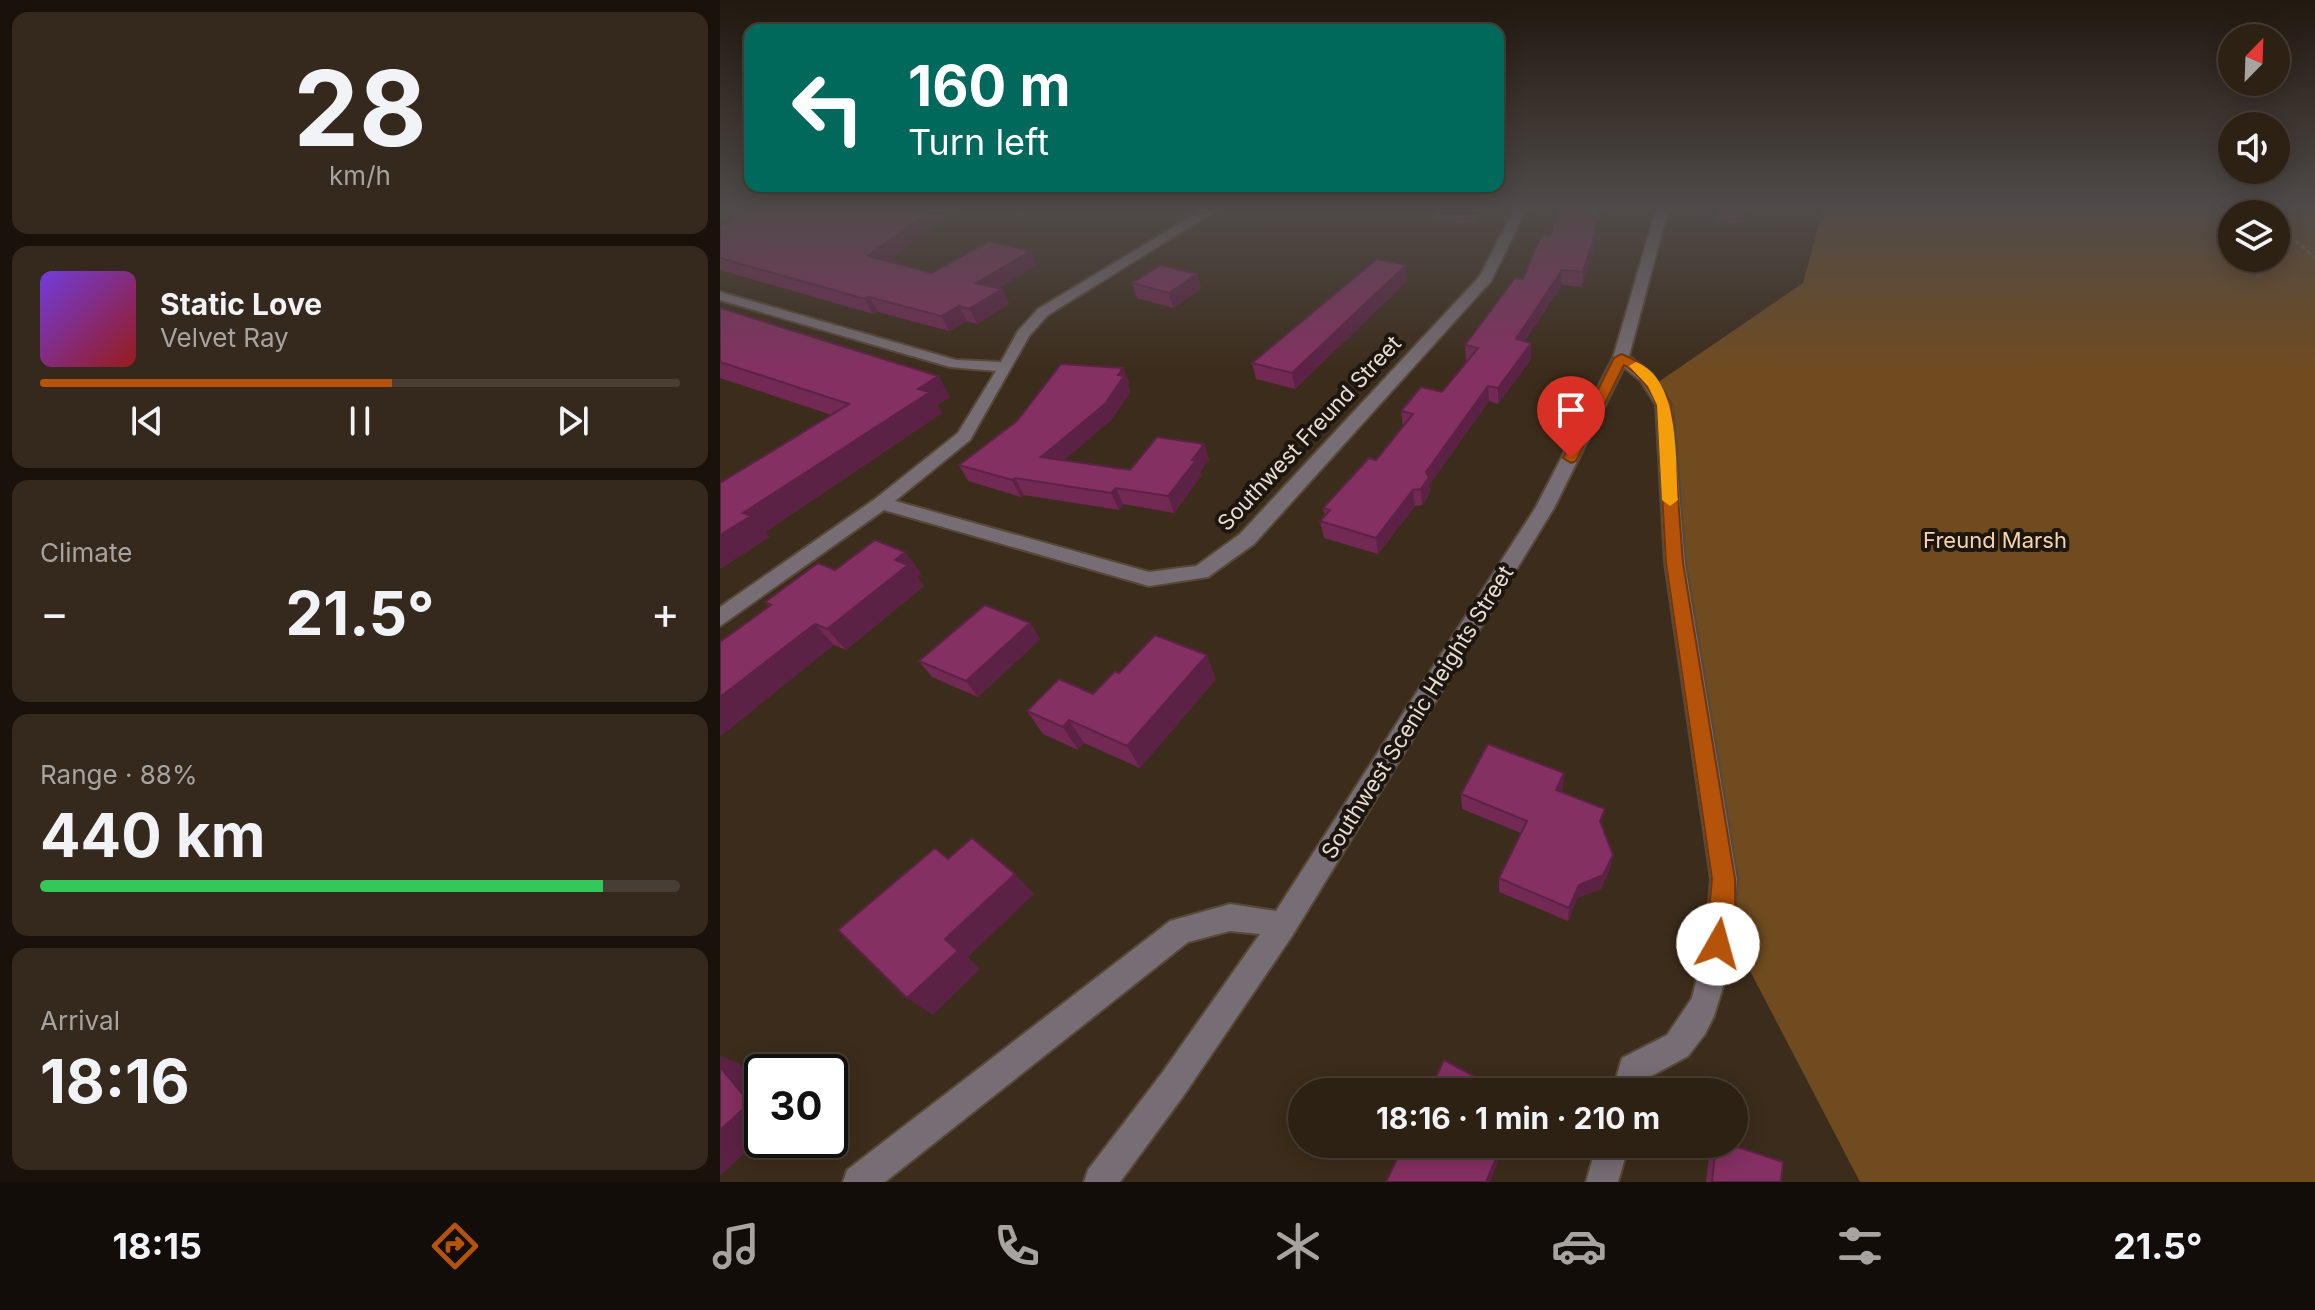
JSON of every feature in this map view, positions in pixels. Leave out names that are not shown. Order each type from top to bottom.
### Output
[{"type":"street","points":[[720,618],[881,503],[964,436],[1023,334],[1043,312],[1126,261]]},
{"type":"street","name":"Southwest Freund Street","points":[[881,503],[1149,579],[1201,572],[1247,539],[1486,278],[1494,261]]},
{"type":"street","name":"Southwest Scenic Heights Street","points":[[1100,1182],[1173,1084],[1282,926],[1545,508],[1621,358],[1648,261]]},
{"type":"street","points":[[720,296],[955,364],[1006,367]]},
{"type":"street","points":[[1621,358],[1646,376],[1664,405],[1675,563],[1724,879],[1723,919],[1709,992],[1700,1013],[1680,1043],[1633,1069],[1631,1078]]},
{"type":"street","points":[[859,1182],[1180,931],[1226,915],[1254,917],[1282,926]]},
{"type":"street","points":[[1602,1182],[1609,1158]]},
{"type":"green space","name":"Freund Marsh","points":[[1809,261],[2218,261],[2218,272],[2290,272],[2290,261],[2315,261],[2315,1182],[1860,1182],[1723,919],[1654,385],[1803,283]]},
{"type":"building","points":[[731,261],[887,261],[932,273],[953,261],[1014,261],[976,283],[1002,289],[969,309],[959,306],[941,316],[869,297],[865,299]]},
{"type":"building","points":[[1374,261],[1406,265],[1292,373],[1252,363]]},
{"type":"building","points":[[1530,261],[1586,261],[1583,272],[1562,270],[1516,339],[1531,343],[1498,388],[1488,386],[1426,472],[1429,477],[1421,489],[1413,490],[1376,538],[1320,521],[1330,510],[1323,508],[1369,458],[1376,460],[1413,414],[1401,411],[1421,387],[1442,392],[1478,348],[1465,345],[1515,278],[1523,279]]},
{"type":"building","points":[[1161,265],[1197,274],[1169,293],[1132,283]]},
{"type":"building","points":[[720,308],[938,376],[918,389],[930,392],[743,513],[751,516],[720,535],[720,483],[849,404],[720,362]]},
{"type":"building","points":[[1061,364],[1123,368],[1118,375],[1124,376],[1105,404],[1041,457],[1130,470],[1157,437],[1204,444],[1192,460],[1196,460],[1168,496],[1116,488],[1111,493],[1012,480],[959,465],[1017,421]]},
{"type":"building","points":[[875,540],[905,552],[895,560],[908,565],[827,629],[815,624],[720,697],[720,642],[771,605],[765,602],[818,563],[835,570]]},
{"type":"building","points":[[985,605],[1030,623],[966,681],[919,661]]},
{"type":"building","points":[[1155,635],[1207,655],[1127,746],[1069,720],[1063,727],[1027,711],[1059,679],[1093,694],[1115,671],[1119,673]]},
{"type":"building","points":[[1488,744],[1564,773],[1556,790],[1605,809],[1600,821],[1613,855],[1603,875],[1579,885],[1569,908],[1499,878],[1527,821],[1461,794]]},
{"type":"building","points":[[972,838],[1015,874],[945,939],[958,951],[907,998],[838,930],[935,848],[948,859]]},
{"type":"building","points":[[1444,1060],[1477,1078],[1436,1078]]},
{"type":"building","points":[[720,1067],[744,1096],[744,1108],[720,1130]]},
{"type":"building","points":[[1748,1151],[1783,1162],[1781,1182],[1712,1182],[1715,1158],[1748,1158]]},
{"type":"building","points":[[1397,1158],[1496,1158],[1486,1182],[1386,1182]]},
{"type":"slow traffic","points":[[1636,366],[1654,385],[1664,405],[1670,500]]},
{"type":"route","points":[[1571,458],[1621,358],[1638,367],[1654,385],[1664,405],[1675,563],[1724,879],[1723,919],[1718,944]]}]
